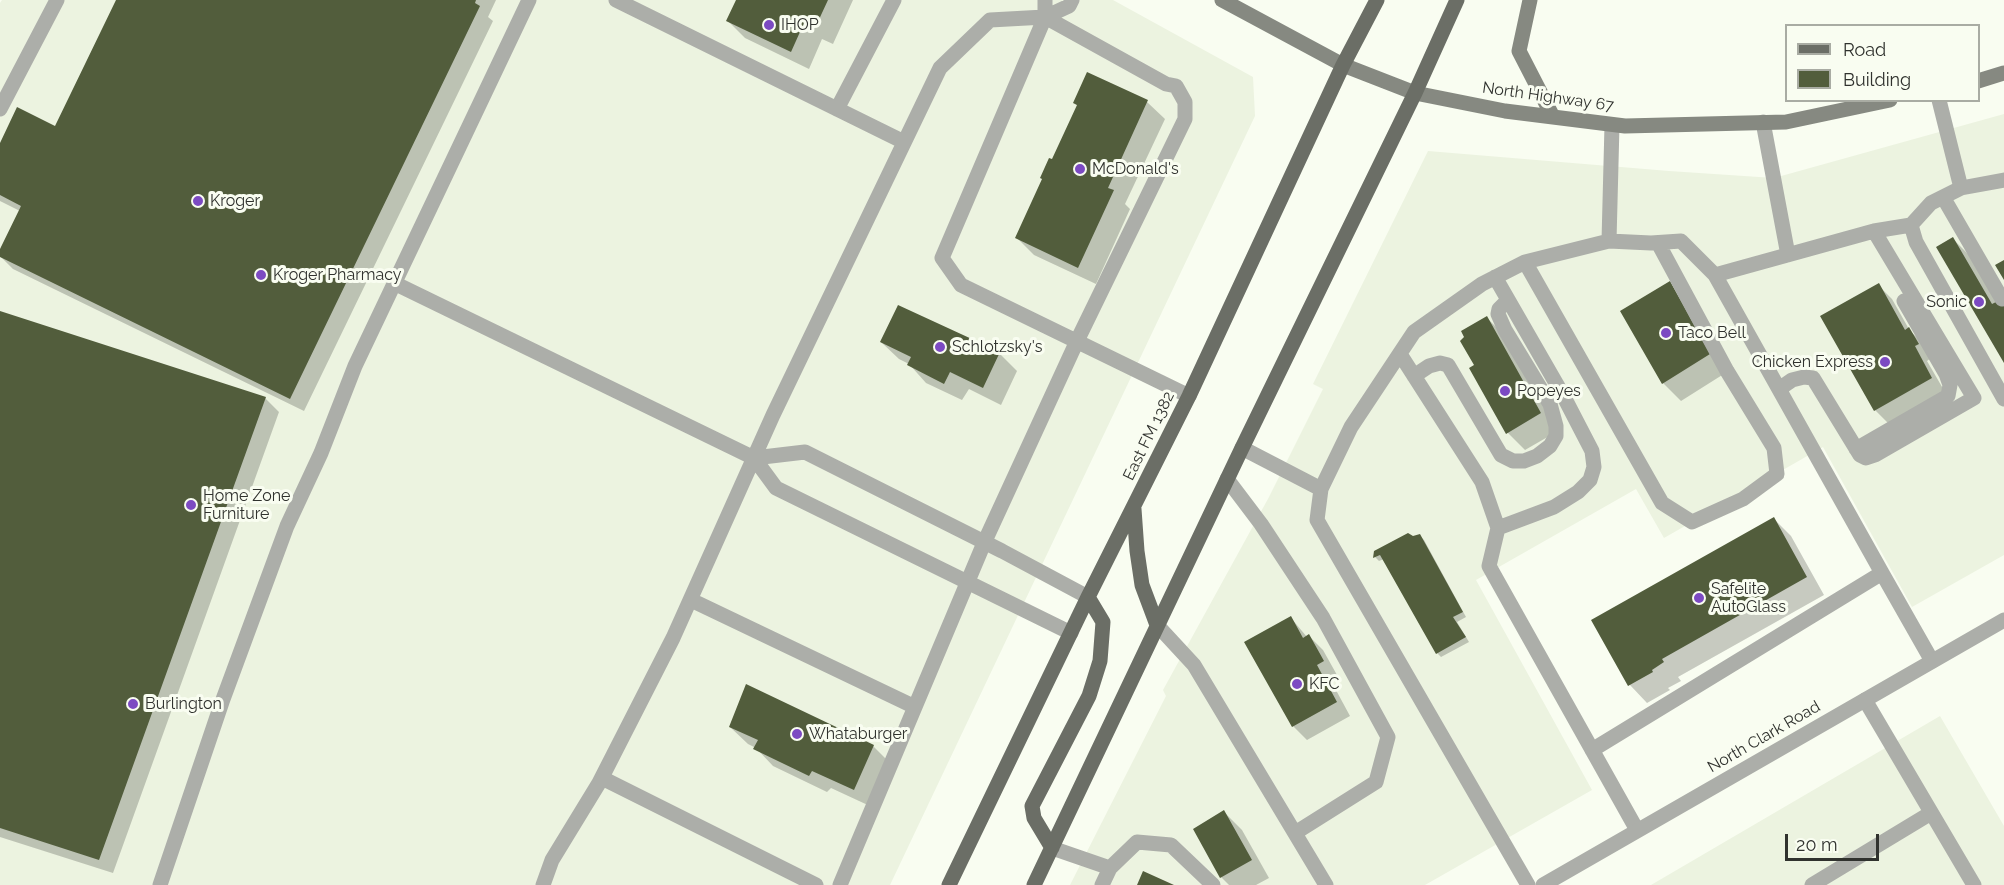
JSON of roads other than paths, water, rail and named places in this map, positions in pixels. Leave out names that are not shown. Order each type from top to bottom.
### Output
[{"type":"main road","name":"North Highway 67","points":[[1222,0],[1343,65],[1415,93],[1505,111],[1625,126],[1786,122],[1881,102]]},
{"type":"main road","name":"East FM 1382","points":[[949,885],[1088,597],[1189,396],[1343,65],[1377,0]]},
{"type":"main road","points":[[1034,885],[1227,479],[1415,93],[1457,0]]},
{"type":"main road","points":[[1530,0],[1518,51],[1553,117]]},
{"type":"main road","points":[[1980,80],[2004,73]]},
{"type":"main road","points":[[1134,509],[1142,585],[1157,625]]},
{"type":"main road","points":[[1052,848],[1034,818],[1032,806],[1089,696],[1100,661],[1103,622],[1088,597]]},
{"type":"street","points":[[0,109],[57,0]]},
{"type":"street","points":[[160,885],[222,702],[287,526],[321,453],[354,366],[529,0]]},
{"type":"street","points":[[616,0],[904,142]]},
{"type":"street","points":[[837,109],[894,0]]},
{"type":"street","points":[[1045,0],[1045,17],[942,258],[961,285],[1189,396]]},
{"type":"street","points":[[543,885],[552,860],[602,778],[691,600],[754,458],[940,68],[990,20],[1045,17],[1069,6],[1072,0]]},
{"type":"street","points":[[840,885],[984,543],[1077,341],[1185,119],[1185,102],[1176,86],[1166,84],[1045,17]]},
{"type":"street","points":[[1940,102],[1961,188]]},
{"type":"street","points":[[1763,122],[1788,255]]},
{"type":"street","points":[[1609,241],[1612,125]]},
{"type":"street","points":[[1715,275],[1874,231],[1911,225],[1930,202],[1961,188],[2002,184]]},
{"type":"street","points":[[1943,197],[2002,299]]},
{"type":"street","points":[[1911,225],[1916,242],[2004,399]]},
{"type":"street","points":[[1779,389],[1792,380],[1804,377],[1813,378],[1856,449],[1866,458],[1974,398],[1874,231]]},
{"type":"street","points":[[1528,885],[1317,520],[1322,489],[1351,427],[1414,332],[1482,284],[1526,262],[1609,241],[1658,243],[1681,241],[1715,275],[1932,661]]},
{"type":"street","points":[[1526,262],[1662,503],[1692,522],[1743,499],[1777,474],[1774,448],[1727,371],[1658,243]]},
{"type":"street","points":[[1856,449],[1948,396],[1950,385],[1891,280],[1888,272],[1891,259]]},
{"type":"street","points":[[1495,277],[1569,406],[1592,451],[1594,467],[1590,480],[1578,492],[1554,507],[1498,528]]},
{"type":"street","points":[[394,283],[754,458],[776,488],[1071,633]]},
{"type":"street","points":[[1414,376],[1429,366],[1440,363],[1448,365],[1501,455],[1513,461],[1524,461],[1537,456],[1550,446],[1556,436],[1556,426],[1550,405],[1505,330],[1498,314],[1498,309],[1508,300]]},
{"type":"street","points":[[1400,354],[1482,482],[1498,528],[1489,566],[1637,831]]},
{"type":"street","points":[[1242,448],[1322,489]]},
{"type":"street","points":[[754,458],[805,452],[1088,597]]},
{"type":"street","points":[[1227,479],[1261,524],[1323,618],[1388,737],[1376,782],[1294,833]]},
{"type":"street","points":[[1592,750],[1882,573]]},
{"type":"street","points":[[691,600],[915,707]]},
{"type":"street","name":"North Clark Road","points":[[1543,885],[2004,620]]},
{"type":"street","points":[[1157,625],[1194,664],[1326,885]]},
{"type":"street","points":[[1865,699],[1974,885]]},
{"type":"street","points":[[602,778],[816,885]]},
{"type":"street","points":[[1812,885],[1931,813]]},
{"type":"street","points":[[1102,885],[1110,868],[1137,843],[1171,845],[1213,885]]},
{"type":"street","points":[[1052,848],[1110,868]]},
{"type":"place","name":"IHOP","points":[[769,25]]},
{"type":"place","name":"McDonald's","points":[[1080,169]]},
{"type":"place","name":"Kroger","points":[[198,201]]},
{"type":"place","name":"Kroger Pharmacy","points":[[261,275]]},
{"type":"place","name":"Sonic","points":[[1979,302]]},
{"type":"place","name":"Taco Bell","points":[[1666,333]]},
{"type":"place","name":"Schlotzsky's","points":[[940,347]]},
{"type":"place","name":"Chicken Express","points":[[1885,362]]},
{"type":"place","name":"Popeyes","points":[[1505,391]]},
{"type":"place","name":"Home Zone Furniture","points":[[191,505]]},
{"type":"place","name":"Safelite AutoGlass","points":[[1699,598]]},
{"type":"place","name":"KFC","points":[[1297,684]]},
{"type":"place","name":"Burlington","points":[[133,704]]},
{"type":"place","name":"Whataburger","points":[[797,734]]}]
